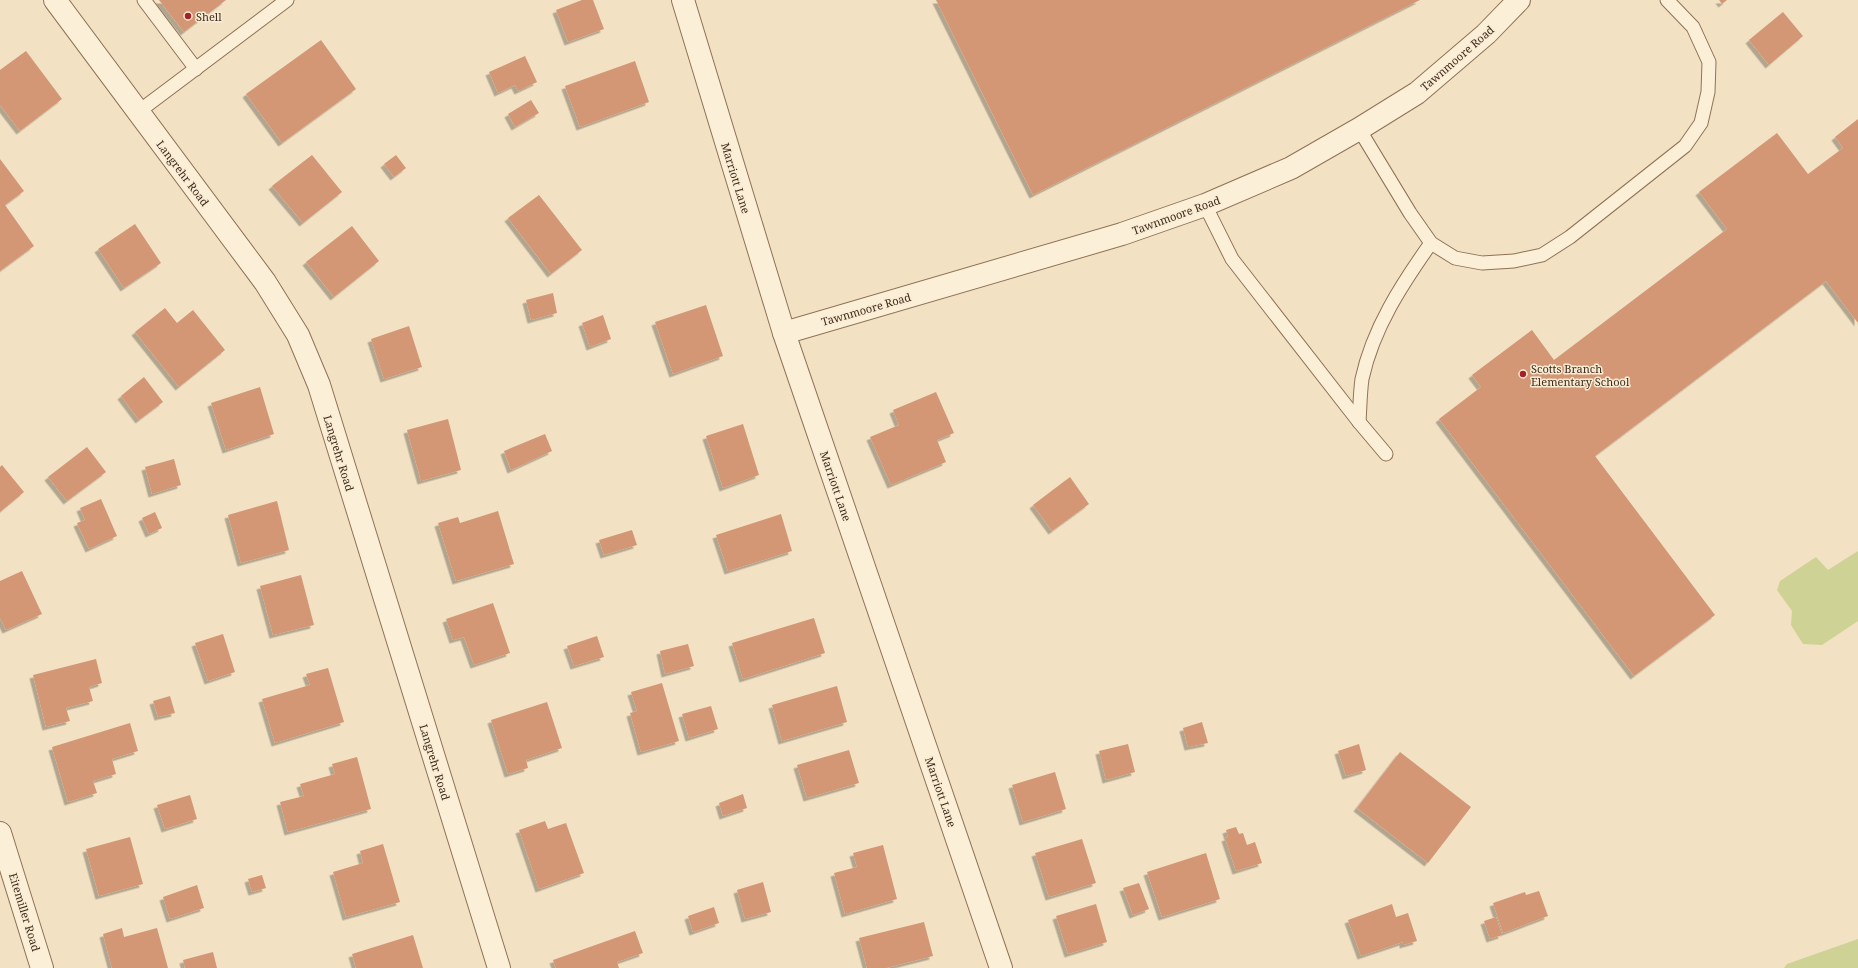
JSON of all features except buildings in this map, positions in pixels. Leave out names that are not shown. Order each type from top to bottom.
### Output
[{"type":"street","name":"Langrehr Road","points":[[55,0],[265,282],[298,335],[321,393],[499,968]]},
{"type":"street","name":"Marriott Lane","points":[[682,0],[784,333],[1002,968]]},
{"type":"street","name":"Tawnmoore Road","points":[[784,333],[1122,234],[1205,205],[1291,168],[1359,129],[1417,93],[1486,34],[1519,0]]},
{"type":"street","name":"Eitemiller Road","points":[[0,834],[42,968]]},
{"type":"lane","points":[[144,0],[196,69]]},
{"type":"lane","points":[[138,112],[287,0]]},
{"type":"lane","points":[[1359,129],[1410,213],[1431,243],[1455,258],[1482,263],[1514,261],[1542,255],[1570,237],[1685,146],[1701,123],[1708,92],[1709,62],[1693,27],[1667,0]]},
{"type":"lane","points":[[1205,205],[1232,258],[1359,422],[1386,454]]},
{"type":"lane","points":[[1359,422],[1362,380],[1374,342],[1390,305],[1431,243]]},
{"type":"green space","points":[[1858,551],[1858,621],[1822,645],[1803,644],[1791,625],[1792,611],[1777,590],[1780,581],[1816,557],[1828,570]]},
{"type":"green space","points":[[1858,939],[1858,968],[1784,968],[1787,964]]},
{"type":"place","name":"Shell","points":[[188,16]]},
{"type":"place","name":"Scotts Branch Elementary School","points":[[1523,374]]}]
